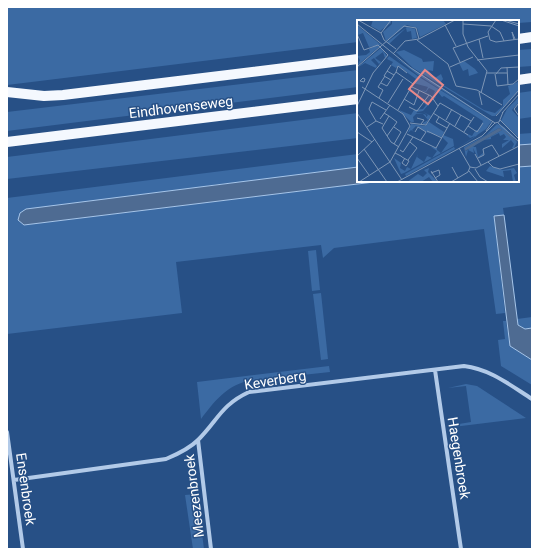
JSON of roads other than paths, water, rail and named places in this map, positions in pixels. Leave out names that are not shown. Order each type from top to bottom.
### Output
[{"type":"main road","points":[[519,39],[532,37]]},
{"type":"main road","name":"Eindhovenseweg","points":[[7,92],[44,96],[63,95],[357,59]]},
{"type":"main road","points":[[519,80],[532,78]]},
{"type":"main road","name":"Eindhovenseweg","points":[[7,142],[357,99]]},
{"type":"street","name":"Keverberg","points":[[14,480],[166,459],[184,452],[198,440],[221,412],[235,398],[249,392],[464,366],[476,367],[488,371],[532,399]]},
{"type":"street","name":"Haegenbroek","points":[[435,370],[461,549]]},
{"type":"street","name":"Ensenbroek","points":[[7,432],[23,549]]},
{"type":"street","name":"Meezenbroek","points":[[198,440],[211,549]]}]
